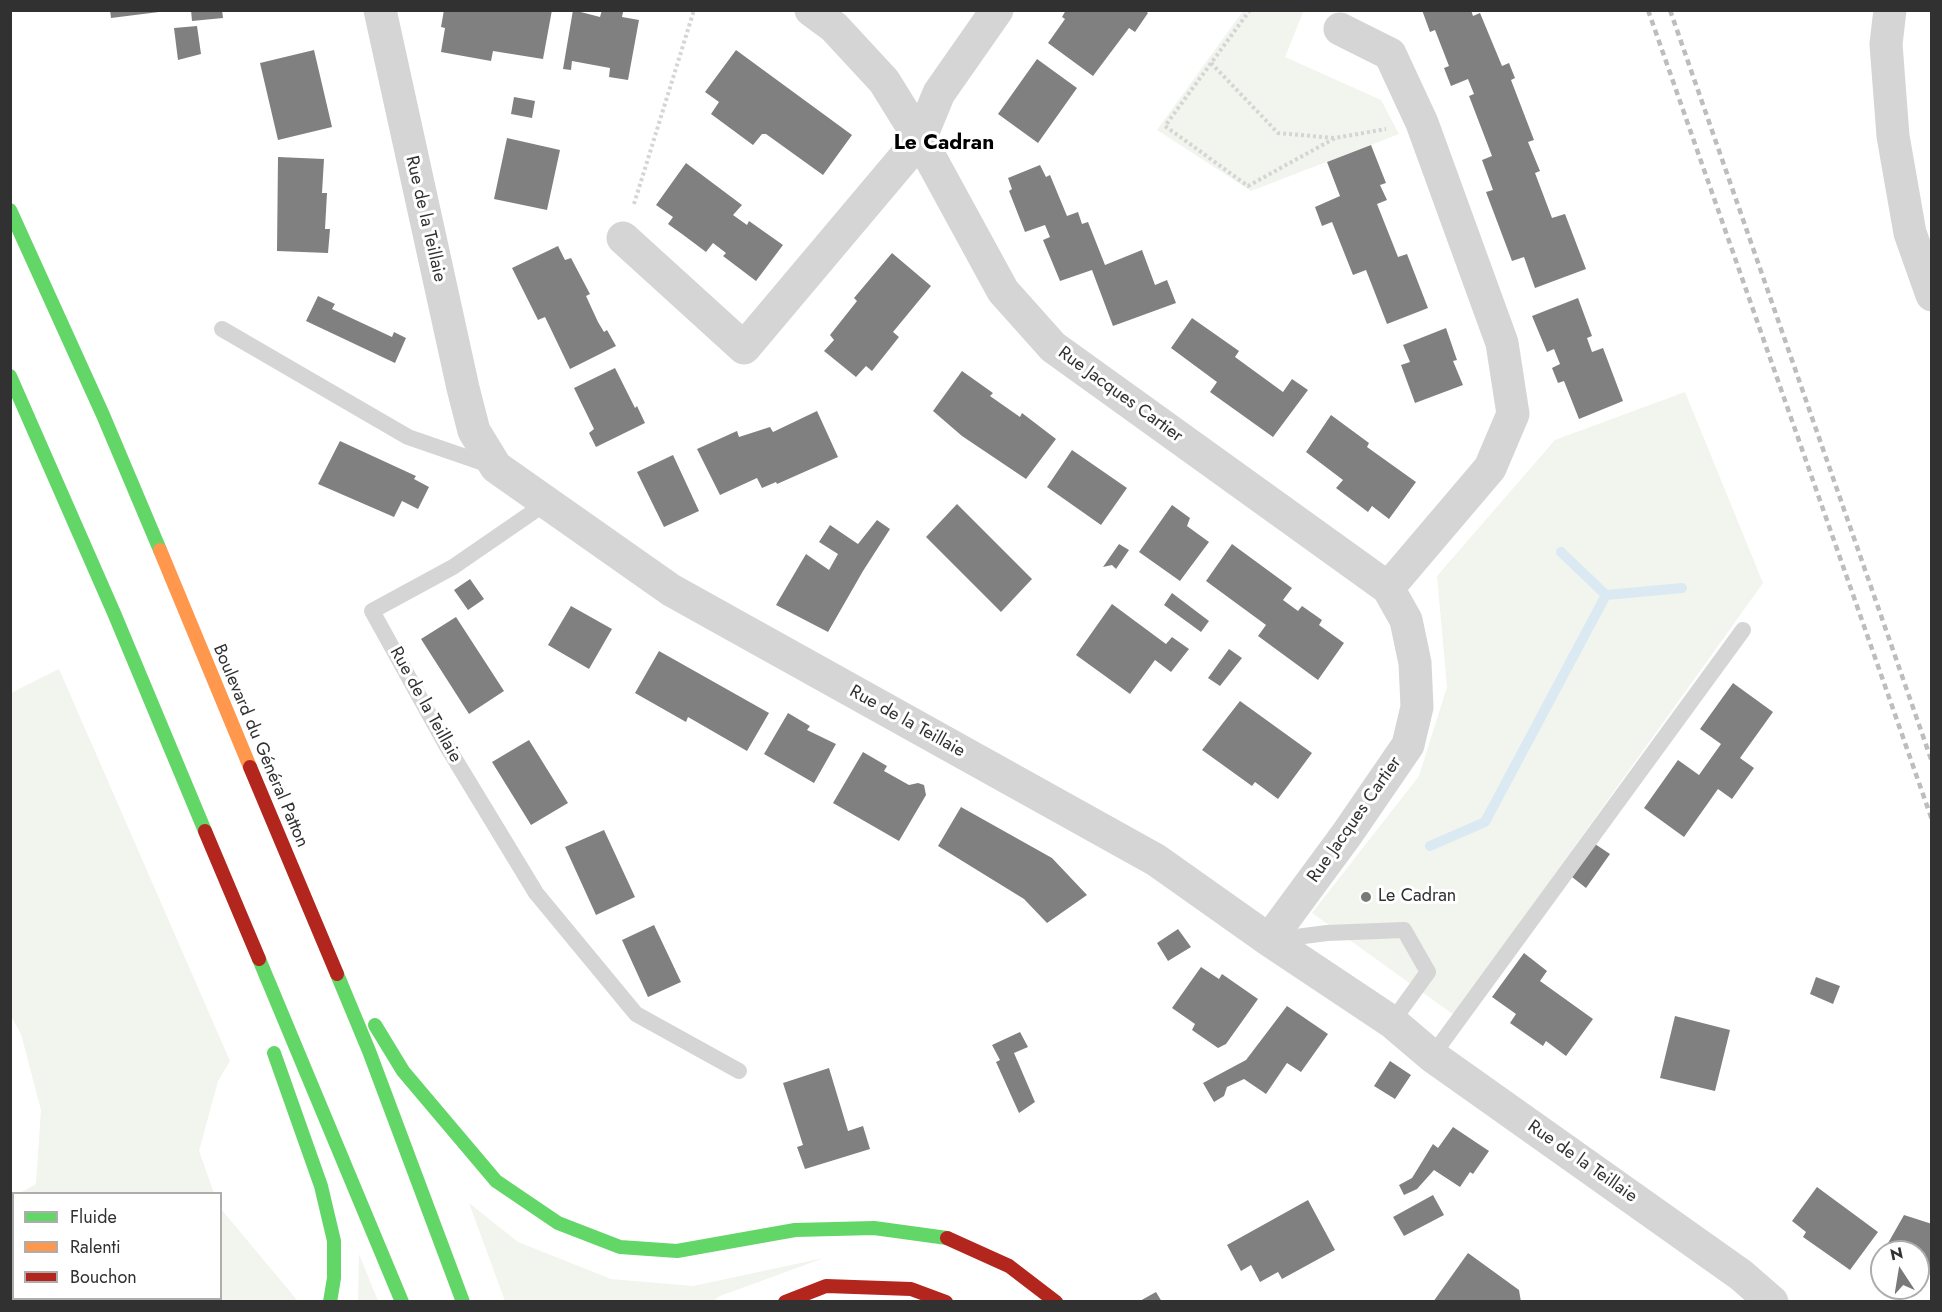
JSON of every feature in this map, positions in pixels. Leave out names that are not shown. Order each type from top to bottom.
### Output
[{"type":"highway","name":"Boulevard du Général Patton","points":[[10,210],[103,415],[369,1051],[464,1302]]},
{"type":"highway","points":[[10,376],[114,613],[402,1302]]},
{"type":"highway","points":[[114,613],[126,679]]},
{"type":"highway","points":[[317,928],[403,1071],[496,1181],[558,1223],[620,1247],[677,1251],[795,1230],[874,1228],[952,1239],[1009,1266],[1056,1302]]},
{"type":"highway","points":[[268,1039],[290,1094],[321,1186],[334,1241],[334,1278],[330,1302]]},
{"type":"highway","points":[[785,1302],[826,1286],[910,1288],[946,1302]]},
{"type":"street","name":"Rue de la Teillaie","points":[[380,10],[474,431],[496,467],[671,590],[1156,860],[1269,940],[1392,1022],[1432,1056],[1741,1275],[1772,1302]]},
{"type":"street","name":"Rue Jacques Cartier","points":[[811,10],[834,27],[884,81],[920,139],[1004,291],[1053,347],[1388,588],[1406,620],[1415,663],[1417,707],[1408,745],[1347,834],[1269,940]]},
{"type":"street","points":[[623,238],[744,348],[920,139],[939,93],[997,10]]},
{"type":"street","points":[[1890,10],[1886,44],[1893,136],[1910,233],[1932,295]]},
{"type":"street","points":[[1341,29],[1390,54],[1422,123],[1502,343],[1513,414],[1490,468],[1388,588]]},
{"type":"lane","points":[[222,328],[408,436],[496,467]]},
{"type":"lane","name":"Rue de la Teillaie","points":[[546,503],[453,567],[372,611],[445,743],[536,893],[636,1014],[739,1071]]},
{"type":"lane","points":[[1432,1056],[1743,630]]},
{"type":"lane","points":[[1269,940],[1327,933],[1404,930],[1428,972],[1392,1022]]},
{"type":"path","points":[[623,238],[694,10]]},
{"type":"path","points":[[1250,10],[1166,126],[1248,186],[1335,138]]},
{"type":"path","points":[[1212,63],[1278,133],[1335,138],[1422,123]]},
{"type":"shaded area","points":[[1304,10],[1285,57],[1381,100],[1399,134],[1251,191],[1157,130],[1243,11]]},
{"type":"shaded area","points":[[1685,392],[1763,583],[1454,1015],[1312,913],[1419,776],[1447,687],[1437,576],[1555,440]]},
{"type":"shaded area","points":[[59,669],[230,1061],[218,1081],[199,1151],[214,1192],[22,1192],[36,1184],[41,1110],[21,1034],[11,1016],[11,693]]},
{"type":"shaded area","points":[[12,1198],[12,1300],[222,1300],[222,1210],[297,1300],[11,1301],[10,1199]]},
{"type":"shaded area","points":[[469,1203],[518,1242],[611,1279],[693,1286],[824,1258],[720,1296],[713,1301],[505,1301]]},
{"type":"shaded area","points":[[359,1254],[378,1301],[358,1301]]},
{"type":"building","points":[[110,10],[159,10],[159,12],[111,18]]},
{"type":"building","points":[[191,10],[222,10],[223,18],[192,21]]},
{"type":"building","points":[[444,10],[552,10],[543,59],[493,51],[491,61],[441,52],[445,28],[441,27]]},
{"type":"building","points":[[573,10],[600,17],[602,10],[616,10],[623,12],[622,17],[639,20],[628,80],[609,77],[610,68],[572,61],[571,70],[563,69]]},
{"type":"building","points":[[1066,10],[1145,10],[1148,13],[1135,32],[1129,28],[1093,76],[1048,43],[1065,19],[1062,17]]},
{"type":"building","points":[[1422,10],[1471,10],[1473,16],[1480,13],[1502,66],[1509,63],[1515,78],[1511,80],[1534,140],[1528,142],[1540,171],[1535,173],[1552,218],[1565,214],[1586,269],[1535,288],[1524,257],[1512,261],[1486,192],[1493,190],[1482,160],[1492,156],[1469,96],[1474,94],[1468,79],[1451,86],[1444,68],[1449,66],[1435,30],[1430,32]]},
{"type":"building","points":[[197,26],[201,54],[178,60],[174,28]]},
{"type":"building","points":[[314,50],[332,127],[278,140],[260,63]]},
{"type":"building","points":[[736,50],[852,135],[823,175],[766,134],[762,134],[753,145],[711,114],[719,102],[705,92]]},
{"type":"building","points":[[1037,59],[1077,88],[1038,143],[998,114]]},
{"type":"building","points":[[514,97],[535,101],[532,118],[511,114]]},
{"type":"building","points":[[507,138],[560,150],[547,210],[494,199]]},
{"type":"building","points":[[1371,145],[1386,183],[1380,185],[1387,200],[1377,204],[1398,257],[1407,254],[1428,308],[1387,324],[1366,270],[1353,275],[1332,222],[1322,226],[1315,207],[1340,196],[1327,162]]},
{"type":"building","points":[[278,157],[324,159],[322,193],[327,193],[325,229],[330,229],[328,253],[277,251]]},
{"type":"building","points":[[686,163],[742,205],[733,215],[747,225],[749,221],[783,245],[756,281],[723,256],[726,253],[713,243],[706,252],[668,224],[673,217],[656,205]]},
{"type":"building","points":[[1040,165],[1046,177],[1050,175],[1067,216],[1078,212],[1082,224],[1088,222],[1105,265],[1142,250],[1155,285],[1167,280],[1176,303],[1113,326],[1092,270],[1060,281],[1043,240],[1050,237],[1045,225],[1025,232],[1009,191],[1012,189],[1008,178]]},
{"type":"building","points":[[558,246],[565,260],[571,258],[590,294],[586,296],[598,322],[604,332],[607,330],[616,346],[570,369],[545,317],[538,320],[512,268]]},
{"type":"building","points":[[892,253],[931,286],[893,332],[899,337],[872,371],[866,366],[856,377],[824,351],[834,340],[830,335],[857,301],[854,298]]},
{"type":"building","points":[[318,296],[335,304],[332,309],[392,337],[394,332],[406,338],[395,363],[306,321]]},
{"type":"building","points":[[1578,298],[1592,336],[1587,338],[1592,352],[1603,348],[1623,401],[1579,419],[1564,381],[1558,383],[1552,368],[1560,364],[1554,349],[1547,352],[1532,316]]},
{"type":"building","points":[[1192,318],[1239,351],[1235,357],[1283,392],[1292,379],[1308,390],[1273,437],[1210,392],[1217,382],[1171,348]]},
{"type":"building","points":[[1446,328],[1457,360],[1453,361],[1463,385],[1415,403],[1401,365],[1410,362],[1403,345]]},
{"type":"building","points":[[615,368],[645,423],[596,447],[589,433],[594,429],[574,388]]},
{"type":"building","points":[[962,371],[993,393],[990,396],[1020,417],[1022,413],[1056,439],[1026,479],[962,436],[933,411]]},
{"type":"building","points":[[817,411],[838,457],[777,484],[776,482],[762,488],[757,478],[720,495],[697,449],[737,431],[739,437],[770,427],[773,432]]},
{"type":"building","points":[[1331,415],[1369,443],[1367,447],[1416,482],[1389,519],[1372,506],[1368,512],[1336,488],[1343,480],[1306,452]]},
{"type":"building","points":[[340,441],[416,476],[414,479],[429,487],[418,509],[402,501],[394,517],[318,484]]},
{"type":"building","points":[[1072,450],[1127,488],[1101,525],[1047,487]]},
{"type":"building","points":[[673,455],[699,511],[664,527],[637,472]]},
{"type":"building","points":[[957,504],[1032,579],[1001,612],[926,537]]},
{"type":"building","points":[[1172,505],[1190,518],[1187,526],[1209,542],[1180,581],[1139,552]]},
{"type":"building","points":[[877,520],[890,529],[828,632],[776,605],[806,554],[829,570],[838,554],[819,542],[830,525],[858,544]]},
{"type":"building","points":[[1119,544],[1129,550],[1116,569],[1112,565],[1103,567]]},
{"type":"building","points":[[1232,544],[1292,588],[1283,600],[1298,611],[1302,606],[1322,620],[1319,625],[1344,643],[1318,680],[1258,636],[1266,625],[1206,581]]},
{"type":"building","points":[[470,579],[484,599],[468,610],[454,590]]},
{"type":"building","points":[[1172,593],[1209,621],[1201,632],[1164,605]]},
{"type":"building","points":[[1112,604],[1166,644],[1172,637],[1189,649],[1171,672],[1155,660],[1130,694],[1076,655]]},
{"type":"building","points":[[571,606],[612,629],[589,669],[548,645]]},
{"type":"building","points":[[456,617],[504,691],[469,714],[421,639]]},
{"type":"building","points":[[1229,649],[1242,658],[1220,686],[1208,678]]},
{"type":"building","points":[[659,651],[769,713],[747,751],[688,717],[686,722],[635,693]]},
{"type":"building","points":[[1733,683],[1773,712],[1740,758],[1754,768],[1732,799],[1718,789],[1684,837],[1644,808],[1678,760],[1699,775],[1721,744],[1700,729]]},
{"type":"building","points":[[1240,701],[1312,753],[1278,799],[1255,782],[1252,786],[1202,750]]},
{"type":"building","points":[[788,713],[810,726],[807,730],[836,744],[814,783],[764,754]]},
{"type":"building","points":[[529,740],[568,803],[531,825],[492,762]]},
{"type":"building","points":[[863,752],[887,766],[884,771],[909,785],[918,783],[924,785],[926,795],[899,841],[833,803]]},
{"type":"building","points":[[961,807],[1052,858],[1087,895],[1047,923],[1024,899],[938,846]]},
{"type":"building","points":[[604,830],[635,897],[596,915],[565,847]]},
{"type":"building","points":[[1595,844],[1610,854],[1586,888],[1572,877]]},
{"type":"building","points":[[654,925],[681,982],[648,997],[622,940]]},
{"type":"building","points":[[1178,929],[1191,947],[1168,961],[1157,943]]},
{"type":"building","points":[[1524,953],[1547,971],[1540,981],[1593,1019],[1566,1056],[1546,1041],[1543,1046],[1510,1023],[1516,1014],[1492,997]]},
{"type":"building","points":[[1201,967],[1219,979],[1222,974],[1258,999],[1226,1044],[1218,1048],[1192,1030],[1195,1024],[1172,1008]]},
{"type":"building","points":[[1816,977],[1840,986],[1833,1004],[1810,994]]},
{"type":"building","points":[[1287,1006],[1328,1034],[1301,1072],[1287,1063],[1266,1094],[1244,1079],[1227,1087],[1224,1096],[1214,1102],[1203,1083],[1246,1060]]},
{"type":"building","points":[[1675,1016],[1730,1030],[1715,1091],[1660,1078]]},
{"type":"building","points":[[1020,1032],[1028,1047],[1014,1053],[1035,1102],[1019,1113],[996,1062],[1000,1060],[992,1045]]},
{"type":"building","points":[[1390,1061],[1411,1075],[1395,1099],[1374,1086]]},
{"type":"building","points":[[829,1068],[848,1131],[863,1126],[870,1149],[805,1169],[797,1147],[803,1145],[783,1083]]},
{"type":"building","points":[[1453,1127],[1489,1151],[1473,1174],[1470,1172],[1460,1187],[1434,1170],[1417,1189],[1404,1195],[1399,1185],[1412,1178],[1433,1144],[1438,1148]]},
{"type":"building","points":[[1817,1187],[1878,1232],[1850,1270],[1803,1237],[1806,1232],[1792,1221]]},
{"type":"building","points":[[1433,1195],[1444,1215],[1404,1236],[1393,1217]]},
{"type":"building","points":[[1308,1200],[1335,1250],[1282,1279],[1278,1272],[1260,1282],[1251,1265],[1241,1271],[1227,1245]]},
{"type":"building","points":[[1904,1215],[1932,1224],[1932,1272],[1930,1272],[1930,1240],[1890,1240]]},
{"type":"building","points":[[1468,1253],[1519,1290],[1521,1302],[1433,1302]]},
{"type":"building","points":[[1156,1292],[1162,1302],[1138,1302]]},
{"type":"waterway","points":[[1430,846],[1485,822],[1606,595],[1561,552]]},
{"type":"waterway","points":[[1606,595],[1682,588]]},
{"type":"railway","points":[[1648,10],[1932,820]]},
{"type":"railway","points":[[1670,10],[1932,762]]},
{"type":"traffic: fast","points":[[10,210],[103,415],[160,550]]},
{"type":"traffic: fast","points":[[10,376],[114,613],[205,831]]},
{"type":"traffic: fast","points":[[259,959],[402,1302]]},
{"type":"traffic: fast","points":[[337,974],[369,1051],[463,1302]]},
{"type":"traffic: fast","points":[[375,1025],[403,1071],[496,1181],[558,1223],[620,1247],[677,1251],[795,1230],[874,1228],[947,1238]]},
{"type":"traffic: fast","points":[[274,1053],[321,1186],[334,1241],[334,1278],[330,1302]]},
{"type":"traffic: slow","points":[[160,550],[250,767]]},
{"type":"traffic: jam","points":[[250,767],[337,974]]},
{"type":"traffic: jam","points":[[205,831],[259,959]]},
{"type":"traffic: jam","points":[[947,1238],[1009,1266],[1056,1302]]},
{"type":"traffic: jam","points":[[785,1302],[826,1286],[911,1289],[946,1302]]},
{"type":"place","name":"Le Cadran","points":[[1366,897]]},
{"type":"district","name":"Le Cadran","points":[[944,144]]}]
